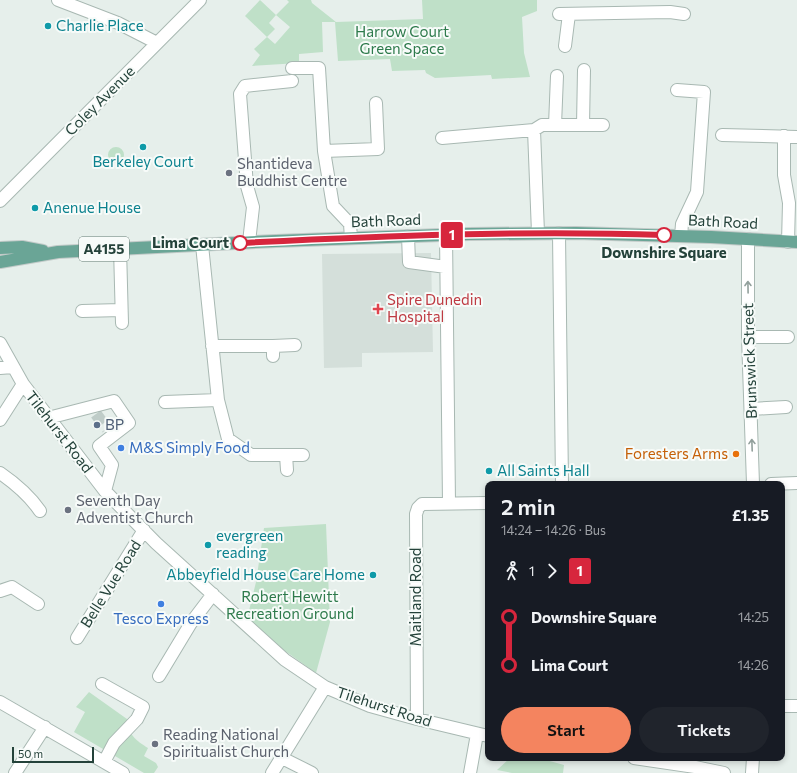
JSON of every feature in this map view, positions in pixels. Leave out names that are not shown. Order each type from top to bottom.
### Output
[{"type":"main road","name":"Bath Road","points":[[0,262],[48,252],[249,242],[446,235],[559,233],[681,236],[792,242]]},
{"type":"main road","name":"Bath Road","points":[[0,248],[22,247],[48,252]]},
{"type":"street","points":[[58,0],[118,23],[157,43]]},
{"type":"street","name":"Coley Avenue","points":[[0,201],[200,0]]},
{"type":"street","points":[[565,46],[564,14],[672,6],[684,14]]},
{"type":"street","points":[[292,68],[319,68],[324,151],[333,206],[350,224],[351,238]]},
{"type":"street","points":[[584,70],[584,125]]},
{"type":"street","points":[[556,125],[557,76]]},
{"type":"street","points":[[249,242],[253,207],[247,186],[240,94],[245,86],[292,81]]},
{"type":"street","points":[[677,90],[704,92],[697,192],[682,224],[681,236]]},
{"type":"street","points":[[324,151],[378,149],[376,103]]},
{"type":"street","points":[[442,138],[534,130],[542,125],[602,125]]},
{"type":"street","points":[[534,130],[538,233]]},
{"type":"street","points":[[722,135],[797,137]]},
{"type":"street","points":[[784,136],[784,175],[789,203],[792,242]]},
{"type":"street","points":[[559,233],[562,481]]},
{"type":"street","points":[[446,235],[449,503],[485,503]]},
{"type":"street","points":[[408,236],[409,262],[446,267]]},
{"type":"street","name":"Brunswick Street","points":[[748,239],[748,337],[753,481]]},
{"type":"street","points":[[202,245],[218,400],[228,440],[251,455],[303,455]]},
{"type":"street","points":[[120,248],[122,323]]},
{"type":"street","points":[[82,311],[121,310]]},
{"type":"street","points":[[748,337],[788,337]]},
{"type":"street","name":"Tilehurst Road","points":[[0,342],[22,384],[105,491],[144,530],[285,660],[325,687],[370,706],[483,735]]},
{"type":"street","points":[[212,346],[273,351],[295,345]]},
{"type":"street","points":[[0,368],[13,367]]},
{"type":"street","points":[[0,420],[22,384]]},
{"type":"street","points":[[165,402],[218,400]]},
{"type":"street","points":[[48,418],[93,411],[114,401],[129,423],[109,433],[99,446],[112,465],[105,491]]},
{"type":"street","points":[[751,409],[786,407]]},
{"type":"street","points":[[286,455],[287,470]]},
{"type":"street","points":[[0,474],[14,482],[33,500],[40,511]]},
{"type":"street","points":[[785,483],[797,483]]},
{"type":"street","name":"Maitland Road","points":[[417,719],[416,514],[418,508],[422,504],[449,503]]},
{"type":"street","name":"Belle Vue Road","points":[[77,638],[144,530]]},
{"type":"street","points":[[0,591],[12,587],[38,604]]},
{"type":"street","points":[[159,676],[191,623],[213,594]]},
{"type":"street","points":[[102,684],[143,707],[137,719],[114,743],[104,762]]},
{"type":"street","points":[[272,773],[325,687]]},
{"type":"street","points":[[0,702],[104,762],[118,772]]},
{"type":"street","points":[[785,706],[797,706]]},
{"type":"street","points":[[15,773],[45,727]]},
{"type":"street","points":[[470,773],[483,735]]},
{"type":"street","points":[[282,758],[312,773]]},
{"type":"street","points":[[654,761],[724,773]]},
{"type":"street","points":[[752,773],[753,761]]},
{"type":"shaded area","name":"Spire Dunedin Hospital","points":[[431,253],[433,352],[362,353],[362,367],[324,368],[322,254]]},
{"type":"green space","points":[[260,0],[276,15],[269,23],[275,29],[267,37],[245,16]]},
{"type":"green space","name":"Harrow Court Green Space","points":[[287,0],[311,0],[312,3],[336,22],[423,19],[422,0],[537,0],[537,11],[522,17],[524,53],[530,77],[492,79],[491,75],[435,78],[426,73],[425,70],[392,71],[390,59],[338,61],[335,22],[322,22],[323,52],[299,54],[299,63],[252,66],[260,55],[254,49],[267,37],[275,44],[290,27],[276,15],[289,2]]},
{"type":"green space","points":[[116,147],[123,152],[124,155],[119,162],[116,163],[109,158],[108,155],[113,148]]},
{"type":"green space","name":"Robert Hewitt Recreation Ground","points":[[326,524],[330,622],[316,673],[246,623],[256,582],[264,528]]},
{"type":"green space","points":[[89,692],[127,719],[127,724],[133,736],[148,748],[144,756],[156,763],[158,767],[154,773],[144,773],[74,732],[85,712],[76,707]]},
{"type":"green space","points":[[507,761],[550,761],[564,765],[563,773],[512,773],[497,770]]},
{"type":"tunnel","points":[[96,414],[107,429]]},
{"type":"bus line","name":"1","points":[[240,243],[421,235],[576,233],[664,235]]},
{"type":"place","name":"Charlie Place","points":[[48,26]]},
{"type":"place","name":"Berkeley Court","points":[[143,147]]},
{"type":"place","name":"Shantideva Buddhist Centre","points":[[229,173]]},
{"type":"place","name":"Anenue House","points":[[35,208]]},
{"type":"place","name":"Downshire Square","points":[[664,235]]},
{"type":"place","name":"Lima Court","points":[[240,243]]},
{"type":"place","name":"Spire Dunedin Hospital","points":[[378,309]]},
{"type":"place","name":"BP","points":[[97,425]]},
{"type":"place","name":"M&S Simply Food","points":[[121,448]]},
{"type":"place","name":"Foresters Arms","points":[[736,454]]},
{"type":"place","name":"All Saints Hall","points":[[489,471]]},
{"type":"place","name":"Seventh Day Adventist Church","points":[[68,510]]},
{"type":"place","name":"evergreen reading","points":[[208,545]]},
{"type":"place","name":"Abbeyfield House Care Home","points":[[373,575]]},
{"type":"place","name":"Tesco Express","points":[[161,604]]},
{"type":"place","name":"Reading National Spiritualist Church","points":[[155,744]]}]
